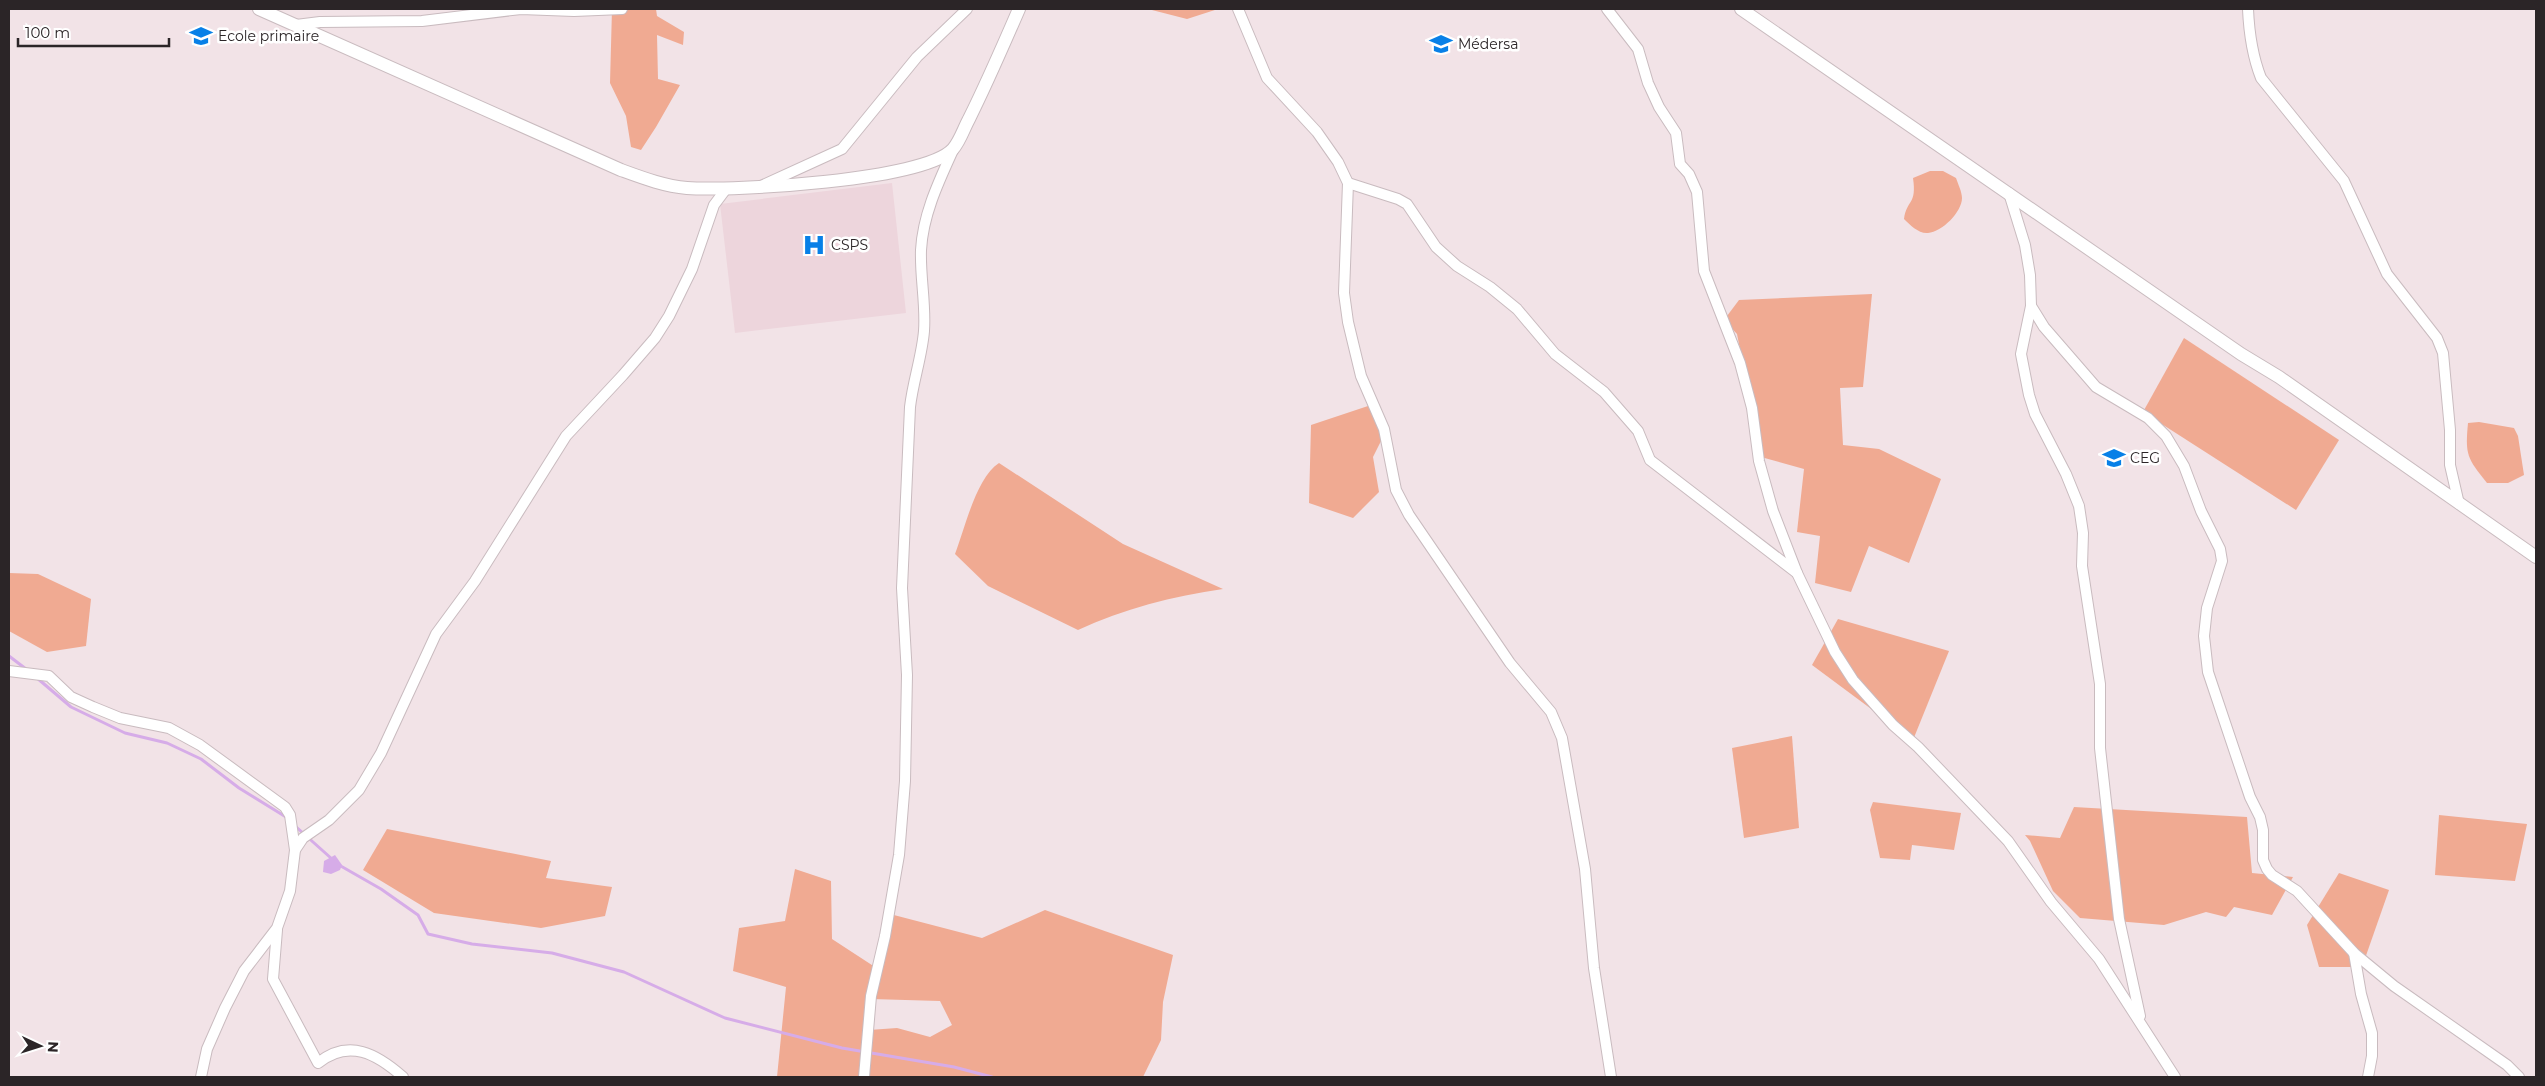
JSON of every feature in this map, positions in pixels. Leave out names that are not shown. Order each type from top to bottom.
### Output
[{"type":"street","points":[[259,9],[621,170],[670,186],[726,189],[756,188],[875,174],[935,161],[954,148]]},
{"type":"street","points":[[296,25],[320,22],[422,21],[521,9],[574,11],[622,9]]},
{"type":"street","points":[[756,188],[842,150],[917,57],[967,9]]},
{"type":"street","points":[[864,1077],[871,996],[885,936],[899,855],[905,781],[907,675],[903,579],[910,407],[913,382],[924,334],[925,311],[921,251],[924,228],[932,196],[1019,9]]},
{"type":"street","points":[[1238,9],[1267,78],[1317,132],[1338,162],[1348,183],[1344,293],[1348,322],[1361,376],[1384,429],[1396,490],[1409,515],[1510,663],[1551,712],[1562,738],[1585,870],[1594,968],[1611,1077]]},
{"type":"street","points":[[1607,9],[1638,49],[1648,83],[1659,106],[1676,133],[1680,164],[1689,174],[1696,192],[1704,271],[1740,363],[1752,408],[1759,461],[1773,511],[1797,573],[1835,652],[1853,680],[1893,725],[1918,747],[2008,841],[2050,902],[2099,959],[2175,1077]]},
{"type":"street","points":[[1741,9],[2241,354],[2287,382],[2536,557]]},
{"type":"street","points":[[2248,9],[2249,33],[2260,78],[2344,181],[2387,274],[2437,338],[2443,354],[2450,430],[2450,465],[2459,504]]},
{"type":"street","points":[[1348,183],[1398,199],[1407,204],[1436,247],[1457,266],[1490,287],[1517,309],[1555,354],[1604,392],[1638,431],[1650,460],[1797,573]]},
{"type":"street","points":[[295,850],[303,838],[329,820],[359,790],[381,753],[436,634],[475,581],[566,436],[655,338],[669,316],[692,269],[714,205],[726,189]]},
{"type":"street","points":[[2009,193],[2025,245],[2030,275],[2031,306],[2021,354],[2035,414],[2066,474],[2079,506],[2083,533],[2082,566],[2085,594],[2094,632],[2100,684],[2100,748],[2119,919],[2141,1022]]},
{"type":"street","points":[[2031,306],[2044,327],[2090,381],[2117,402],[2148,418],[2166,436],[2184,466],[2201,511],[2220,549],[2222,561],[2207,608],[2204,636],[2208,672],[2250,797],[2260,818],[2263,830],[2263,860],[2272,875],[2297,891],[2354,953],[2394,986],[2507,1065],[2519,1077]]},
{"type":"street","points":[[9,671],[49,676],[71,697],[93,707],[120,718],[169,728],[200,745],[285,807],[290,815],[295,850],[290,890],[277,928],[274,979],[318,1063],[327,1056],[339,1052],[363,1051],[384,1062],[402,1077]]},
{"type":"street","points":[[201,1077],[207,1048],[225,1008],[244,971],[277,928]]},
{"type":"street","points":[[2354,953],[2361,994],[2372,1033],[2372,1056],[2368,1077]]},
{"type":"shaded area","points":[[612,9],[656,9],[657,16],[684,32],[683,45],[657,35],[658,79],[680,85],[641,150],[631,147],[626,116],[610,83]]},
{"type":"shaded area","points":[[1148,9],[1218,9],[1187,19]]},
{"type":"shaded area","points":[[1930,171],[1943,171],[1956,178],[1962,198],[1959,209],[1945,225],[1933,232],[1925,233],[1915,229],[1904,219],[1907,208],[1913,198],[1913,178]]},
{"type":"shaded area","points":[[892,183],[906,313],[735,333],[720,204]]},
{"type":"shaded area","points":[[1872,294],[1863,387],[1840,388],[1843,445],[1879,449],[1941,479],[1909,563],[1869,546],[1851,592],[1815,583],[1820,536],[1797,532],[1804,469],[1761,457],[1737,334],[1724,320],[1739,300]]},
{"type":"shaded area","points":[[2184,338],[2339,440],[2296,510],[2143,412]]},
{"type":"shaded area","points":[[1371,405],[1380,428],[1381,441],[1373,457],[1379,492],[1353,518],[1309,503],[1311,425]]},
{"type":"shaded area","points":[[2479,422],[2514,428],[2518,436],[2524,475],[2508,483],[2487,483],[2475,468],[2467,449],[2468,423]]},
{"type":"shaded area","points":[[999,463],[1123,544],[1223,589],[1149,604],[1095,622],[1078,630],[988,586],[955,554],[972,504],[984,480]]},
{"type":"shaded area","points":[[9,573],[38,574],[91,599],[86,646],[47,652],[9,631]]},
{"type":"shaded area","points":[[1838,619],[1949,651],[1913,740],[1812,665]]},
{"type":"shaded area","points":[[1792,736],[1799,828],[1744,838],[1732,748]]},
{"type":"shaded area","points":[[1873,802],[1961,813],[1954,850],[1912,845],[1910,860],[1880,858],[1870,810]]},
{"type":"shaded area","points":[[2074,807],[2247,817],[2252,873],[2293,877],[2272,915],[2234,907],[2226,917],[2206,912],[2164,925],[2080,918],[2053,891],[2030,841],[2025,835],[2060,838]]},
{"type":"shaded area","points":[[2439,815],[2527,824],[2515,881],[2435,875]]},
{"type":"shaded area","points":[[387,829],[551,861],[546,878],[612,887],[605,916],[541,928],[434,913],[363,870]]},
{"type":"shaded area","points":[[335,855],[342,865],[340,870],[331,874],[323,872],[324,861]]},
{"type":"shaded area","points":[[795,869],[831,881],[832,939],[878,969],[890,914],[982,938],[1045,910],[1173,955],[1163,1002],[1161,1040],[1143,1077],[777,1077],[786,987],[733,971],[739,928],[785,921]],"holes":[[[871,999],[940,1001],[952,1025],[930,1037],[897,1028],[869,1030]]]},
{"type":"shaded area","points":[[2339,873],[2389,890],[2362,967],[2319,967],[2307,925]]},
{"type":"waterway","points":[[9,656],[26,669]]},
{"type":"waterway","points":[[37,678],[71,707],[125,733],[167,743],[201,759],[239,788],[286,817]]},
{"type":"waterway","points":[[294,825],[332,859]]},
{"type":"waterway","points":[[339,865],[381,889],[418,915],[428,934],[472,944],[552,953],[624,972],[725,1018],[842,1048],[954,1067],[992,1077]]},
{"type":"place","name":"Ecole primaire","points":[[201,36]]},
{"type":"place","name":"Médersa","points":[[1441,44]]},
{"type":"place","name":"CSPS","points":[[814,245]]},
{"type":"place","name":"CEG","points":[[2114,458]]}]
